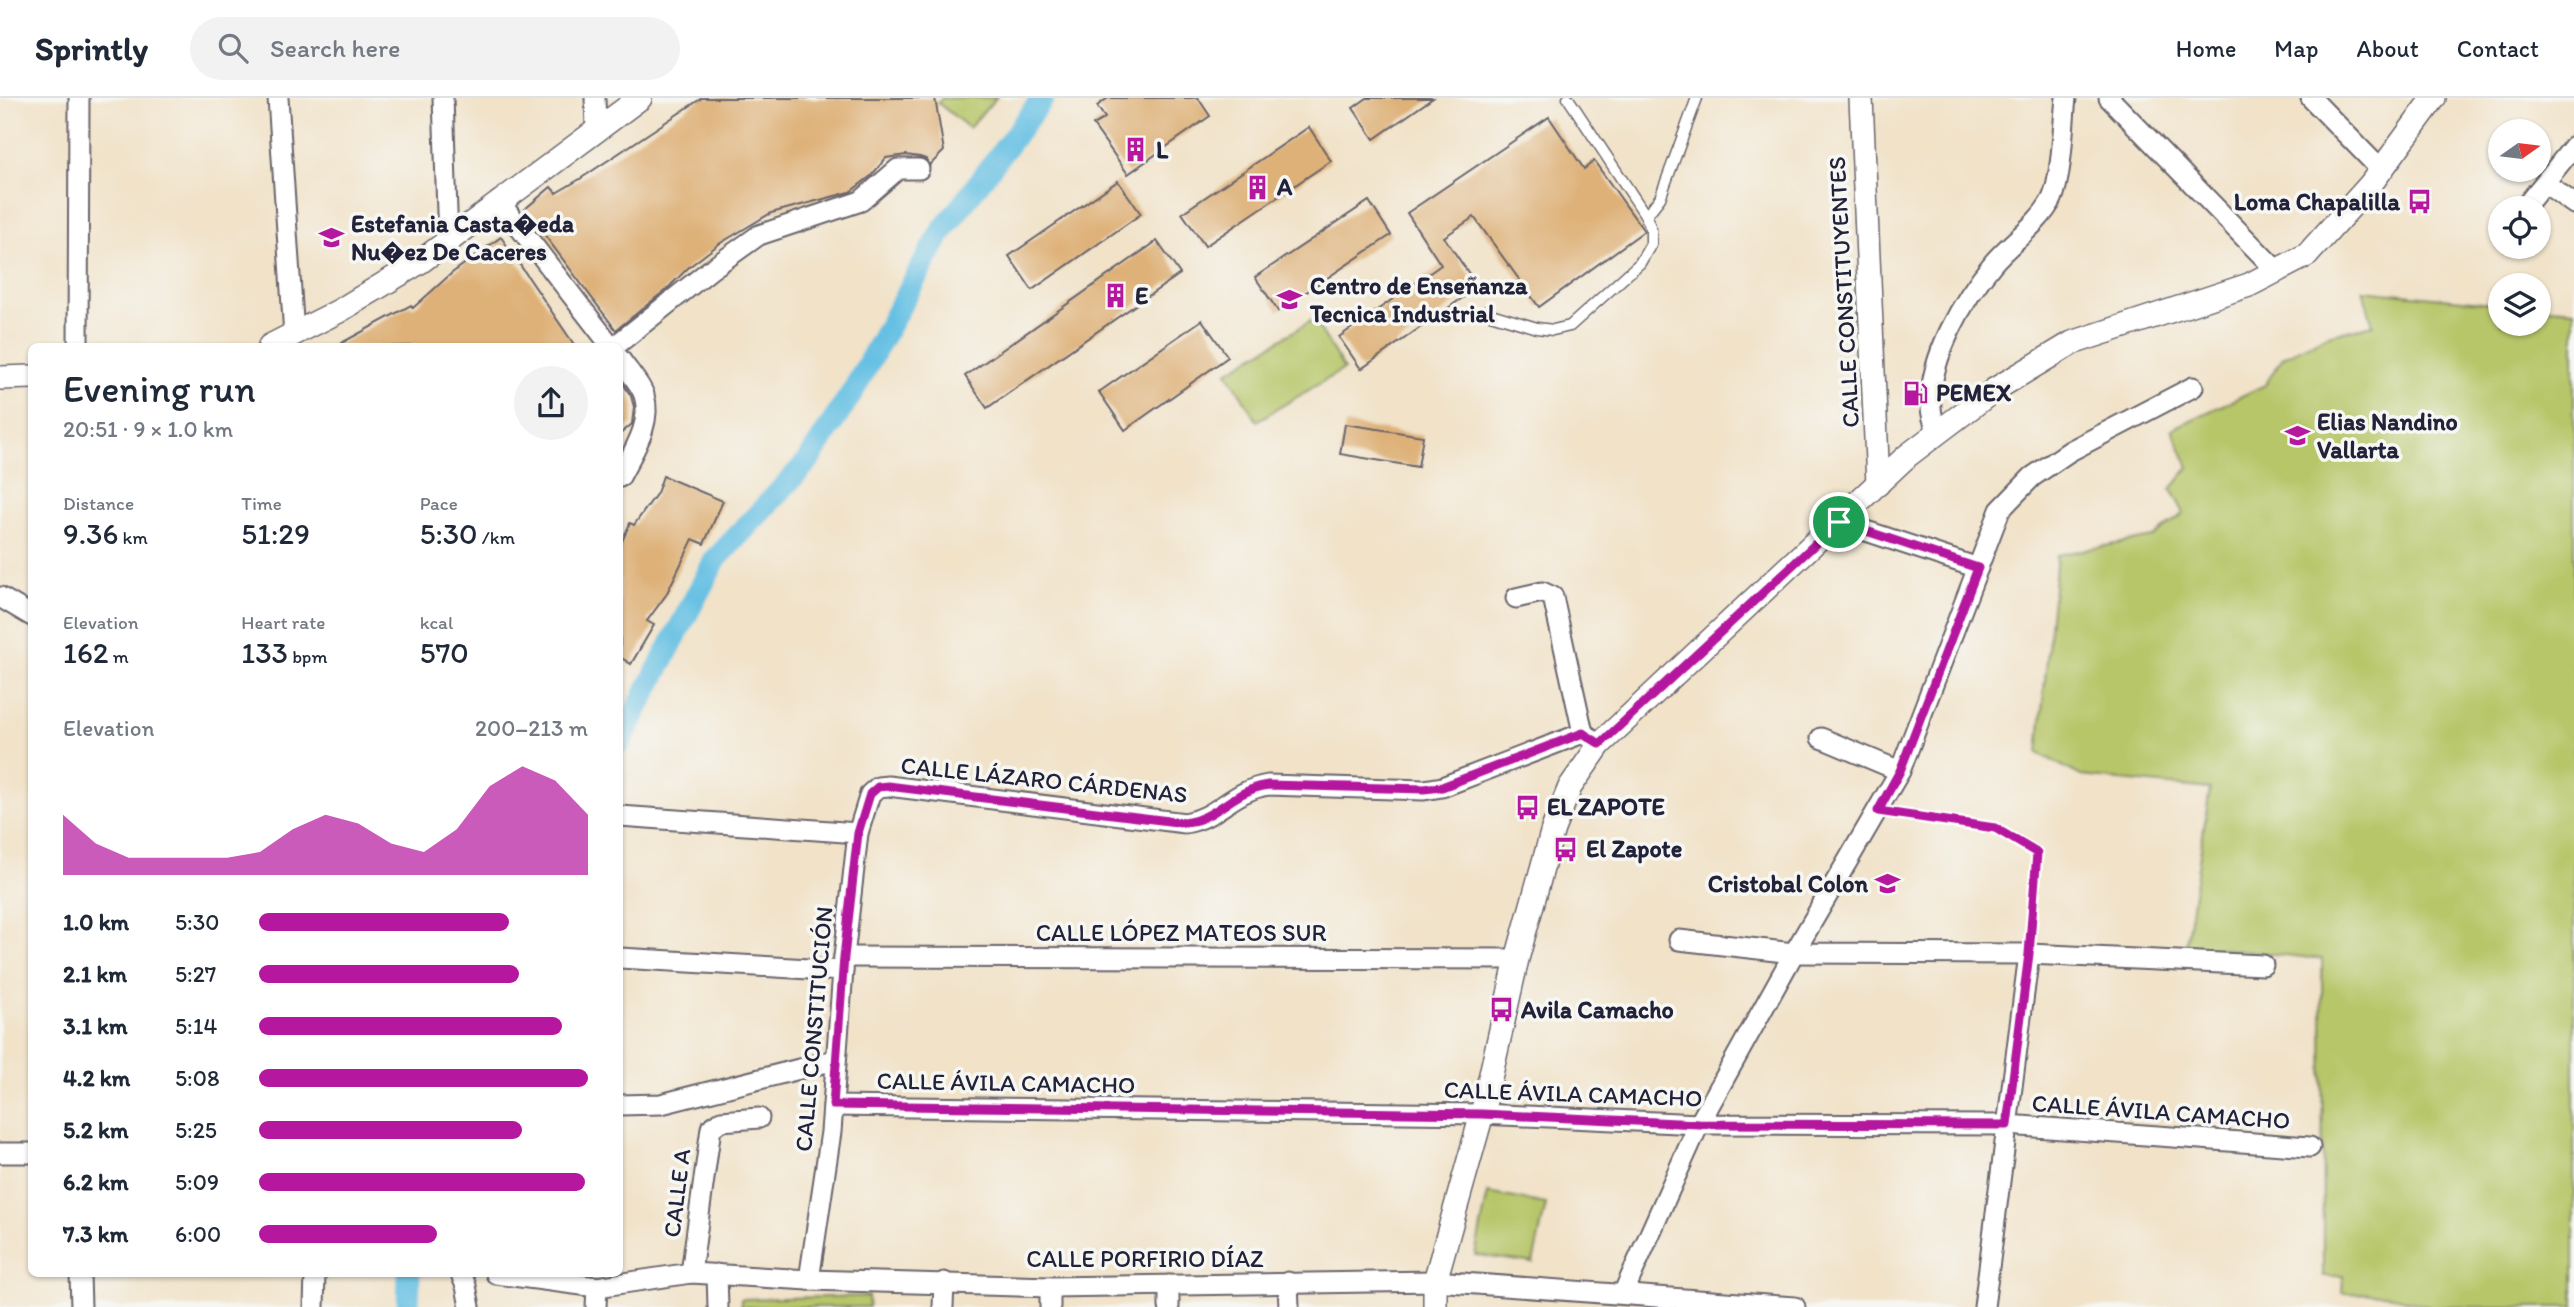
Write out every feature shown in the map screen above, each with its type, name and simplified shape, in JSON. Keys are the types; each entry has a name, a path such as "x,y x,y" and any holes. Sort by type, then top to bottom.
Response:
{"street":[{"path":"78,343 79,98"},
{"path":"278,98 294,335"},
{"path":"443,98 448,240"},
{"path":"595,98 596,130"},
{"path":"277,343 339,311 420,262 640,98"},
{"name":"CALLE CONSTITUYENTES","path":"1861,98 1878,484"},
{"path":"1938,433 1931,411 1931,389 1939,357 1962,308 1993,264 2039,217 2052,197 2066,98"},
{"path":"2109,98 2277,271"},
{"path":"2311,98 2381,170"},
{"path":"1434,1307 1435,1281 1482,1114 1517,959 1553,829 1592,738 1839,522 1908,456 1994,390 2072,343 2249,285 2307,255 2370,185 2434,98"},
{"path":"2534,196 2574,146"},
{"path":"617,343 759,235 861,201 898,169 919,169"},
{"path":"2545,183 2574,204"},
{"path":"499,201 611,343"},
{"path":"623,363 644,394 646,411 645,426 623,471"},
{"path":"0,377 28,377"},
{"path":"1623,1294 1699,1124 1900,771 2000,510 2032,477 2070,451 2193,387"},
{"path":"1839,522 1978,568"},
{"path":"1516,598 1542,593 1553,597 1592,738"},
{"path":"0,597 28,614"},
{"name":"CALLE LÁZARO CÁRDENAS","path":"878,787 888,786 1185,823 1209,816 1240,793 1268,785 1424,789 1442,787 1592,738"},
{"path":"1821,738 1900,771"},
{"name":"CALLE CONSTITUCIÓN","path":"808,1280 833,1105 843,964 858,833 870,794 878,787"},
{"path":"623,816 858,833"},
{"path":"1679,940 1794,953 2029,954 2263,965"},
{"path":"1984,1307 2029,954"},
{"name":"CALLE LÓPEZ MATEOS SUR","path":"623,958 843,964 1517,959"},
{"path":"623,1105 661,1104 835,1060"},
{"name":"CALLE ÁVILA CAMACHO","path":"833,1105 1482,1114 1699,1124 2007,1125 2310,1147"},
{"name":"CALLE A","path":"691,1273 711,1128 721,1121 759,1118"},
{"path":"0,1153 28,1153"},
{"name":"CALLE PORFIRIO DÍAZ","path":"551,1277 569,1278 597,1287 691,1273 808,1280 1050,1287 1435,1281 1599,1299 1623,1294 1795,1307"},
{"path":"717,1274 718,1307"},
{"path":"80,1277 81,1307"},
{"path":"314,1307 315,1277"},
{"path":"462,1277 470,1304"},
{"path":"943,1307 944,1282"},
{"path":"1288,1283 1289,1307"},
{"path":"1169,1286 1170,1307"},
{"path":"596,1307 597,1287"},
{"path":"1050,1287 1050,1307"}],"lane":[{"path":"1484,312 1537,328 1553,330 1570,326 1640,263 1651,244 1651,229 1646,216 1568,98"},
{"path":"1646,216 1660,198 1697,98"}],"path":[{"path":"1878,811 1995,828 2037,853 2029,954"}],"green space":[{"path":"942,98 996,98 969,128 938,103"},
{"path":"2363,290 2488,303 2488,336 2551,336 2551,308 2574,310 2574,1307 2429,1307 2385,1294 2342,1293 2343,1276 2323,1276 2322,959 2186,945 2210,789 2081,776 2038,753 2057,555 2153,537 2184,513 2171,489 2189,467 2172,429 2265,385 2283,357 2328,335 2373,325"},
{"path":"1314,319 1344,369 1257,421 1227,372"},
{"path":"1488,1193 1546,1204 1533,1263 1475,1255"},
{"path":"868,1296 869,1307 741,1307 741,1299"}],"building":[{"path":"702,98 935,98 944,151 930,165 926,159 920,157 906,155 886,158 871,176 850,192 771,213 719,244 616,330 525,209 551,187 556,193 580,179"},
{"name":"L","path":"1108,98 1198,98 1210,116 1128,174 1093,125 1105,118 1097,106"},
{"path":"1367,98 1433,98 1374,139 1353,108"},
{"path":"1549,117 1584,169 1594,161 1644,231 1539,307 1474,217 1444,237 1478,287 1361,369 1339,337 1441,265 1407,213"},
{"name":"A","path":"1309,127 1331,161 1205,246 1182,213"},
{"path":"1118,181 1141,214 1032,290 1009,256"},
{"path":"1369,201 1391,235 1278,311 1255,277"},
{"path":"501,237 573,343 341,343 411,305 413,308 452,273"},
{"path":"1157,241 1180,274 987,408 965,376"},
{"path":"1202,320 1228,357 1125,430 1099,392"},
{"path":"623,384 634,407 632,424 623,432"},
{"path":"1345,424 1423,436 1418,467 1340,454"},
{"path":"663,476 723,501 704,544 693,539 666,595 647,621 654,625 631,664 623,659 623,539 630,523 634,525 657,493"}],"waterway":[{"path":"623,736 715,560 808,461 853,391 940,234 1043,98"},
{"path":"408,1307 409,1277"}],"place":[{"name":"L","path":"1136,150"},
{"name":"A","path":"1257,187"},
{"name":"Loma Chapalilla","path":"2420,202"},
{"name":"Estefania Casta�eda Nu�ez De Caceres","path":"331,238"},
{"name":"E","path":"1115,296"},
{"name":"Centro de Enseñanza Tecnica Industrial","path":"1290,300"},
{"name":"PEMEX","path":"1916,393"},
{"name":"Elias Nandino Vallarta","path":"2297,436"},
{"name":"EL ZAPOTE","path":"1527,807"},
{"name":"El Zapote","path":"1566,849"},
{"name":"Cristobal Colon","path":"1888,884"},
{"name":"Avila Camacho","path":"1501,1010"}],"route":[{"path":"1839,522 1978,568 1900,771 1878,811 1995,828 2037,853 2029,954 2007,1125 1699,1124 1482,1114 833,1105 844,957 858,833 870,794 878,787 888,786 1185,823 1209,816 1240,793 1268,785 1424,789 1442,787 1583,733 1600,744 1839,522"}]}
